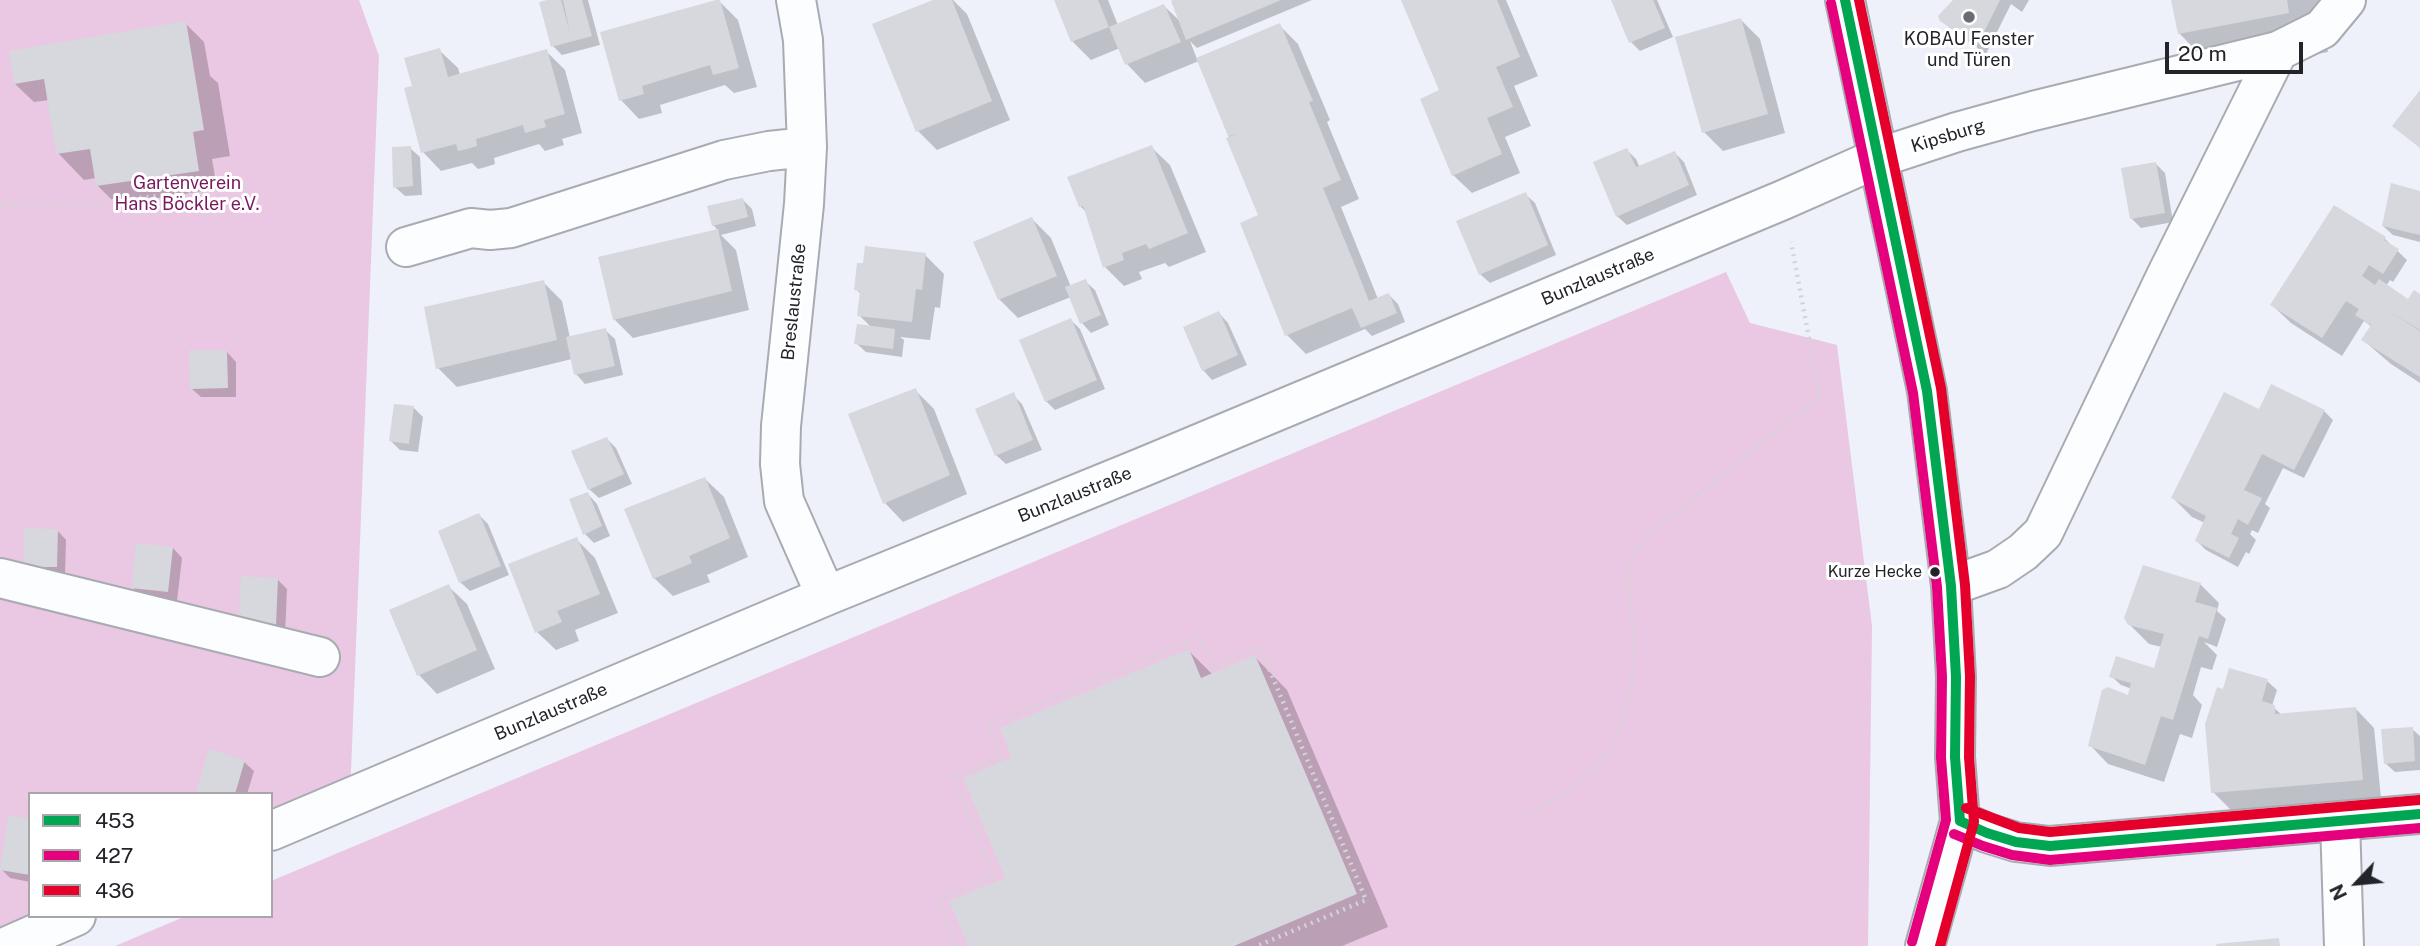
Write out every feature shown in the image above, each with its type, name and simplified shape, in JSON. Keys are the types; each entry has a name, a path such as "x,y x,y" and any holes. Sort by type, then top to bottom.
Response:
{"street":[{"path":"1845,0 1927,391 1951,586 1956,677 1955,758 1960,821 1925,946"},
{"name":"Kipsburg","path":"1878,158 2020,115 2278,51 2322,29 2346,0"},
{"name":"Breslaustraße","path":"805,3 803,40 807,147 804,204 781,426 780,464 784,501 825,596"},
{"path":"1951,586 1998,569 2023,552 2043,533 2278,51"},
{"path":"405,247 471,228 511,228 724,160 807,147"},
{"name":"Bunzlaustraße","path":"273,830 825,596 1143,467 1878,158"},
{"path":"0,578 320,657"},
{"path":"1960,821 2016,842 2050,846 2420,814"},
{"path":"2340,821 2344,946"},
{"path":"8,946 71,918"}],"path":[{"path":"0,205 96,203 247,186"},
{"path":"1530,813 1591,772 1616,741 1633,678 1634,638 1627,572 1632,554 1649,533 1820,397 1783,200"},
{"path":"958,946 938,899 994,876 953,777 1001,757 988,725 1200,636 1213,667 1260,647 1366,900 1258,946"}],"green space":[{"name":"Gartenverein Hans Böckler e.V.","path":"0,0 359,0 379,56 350,797 273,830 273,792 28,792 28,918 0,946"},
{"path":"1726,272 1750,323 1837,345 1872,626 1868,946 115,946 181,918 273,918 273,880"}],"building":[{"path":"561,0 570,33 563,0 582,0 592,36 551,47 539,2"},
{"path":"720,0 739,68 713,75 710,65 642,86 644,94 619,101 600,32"},
{"path":"933,0 952,0 992,101 916,132 872,24"},
{"path":"1054,0 1098,0 1109,27 1071,42"},
{"path":"1281,0 1186,40 1171,1"},
{"path":"1401,0 1497,0 1520,57 1496,67 1513,107 1487,118 1502,154 1452,176 1420,99 1439,90"},
{"path":"1611,0 1653,0 1665,28 1629,43"},
{"path":"1953,0 2000,0 1978,44 1975,45 1940,21 1938,16"},
{"path":"2171,0 2287,0 2289,13 2178,34"},
{"path":"1164,4 1181,42 1125,65 1109,27"},
{"path":"1741,18 1768,114 1702,133 1675,37"},
{"path":"186,21 204,130 193,132 199,171 96,186 90,149 56,154 44,79 14,84 9,51"},
{"path":"1280,23 1313,101 1309,102 1341,180 1323,188 1369,301 1389,293 1397,313 1361,328 1352,308 1285,336 1240,223 1258,215 1226,138 1237,134 1228,136 1196,58"},
{"path":"440,48 448,77 547,49 565,114 544,120 546,127 525,133 523,125 476,139 477,146 467,149 458,151 456,144 421,153 404,88 412,86 404,58"},
{"path":"2420,90 2420,148 2392,126"},
{"path":"1152,145 1188,233 1149,249 1146,244 1122,253 1124,260 1103,268 1083,206 1079,207 1067,177"},
{"path":"411,146 413,186 393,188 392,147"},
{"path":"1627,148 1636,167 1675,151 1689,185 1616,217 1593,162"},
{"path":"2156,162 2165,213 2130,219 2121,168"},
{"path":"2391,183 2420,191 2420,235 2382,226"},
{"path":"1526,192 1548,245 1479,275 1456,221"},
{"path":"743,198 748,217 712,226 707,206"},
{"path":"2334,205 2386,237 2384,240 2399,249 2383,274 2369,265 2362,276 2375,285 2379,279 2408,299 2414,290 2420,294 2420,330 2389,311 2420,331 2420,377 2361,340 2371,325 2355,315 2359,309 2346,301 2322,338 2270,305"},
{"path":"1032,217 1057,276 998,300 973,242"},
{"path":"718,229 732,291 613,320 598,257"},
{"path":"865,246 926,253 922,290 916,289 912,322 857,316 860,291 854,290 857,263 863,263"},
{"path":"1086,279 1101,315 1080,324 1065,287"},
{"path":"544,280 557,340 436,369 424,307"},
{"path":"1219,311 1238,355 1202,371 1183,327"},
{"path":"1071,318 1097,380 1045,402 1019,340"},
{"path":"857,324 895,329 893,349 854,344"},
{"path":"606,328 615,366 574,375 566,337"},
{"path":"189,350 227,350 228,388 190,389"},
{"path":"2271,384 2325,410 2294,470 2262,454 2244,490 2262,498 2248,525 2238,519 2231,534 2239,538 2229,558 2195,541 2206,516 2171,498 2224,392 2259,409"},
{"path":"916,388 950,475 883,504 848,414"},
{"path":"1014,392 1033,440 995,456 975,409"},
{"path":"394,404 414,406 409,444 389,441"},
{"path":"607,437 624,474 588,490 571,451"},
{"path":"705,477 730,538 689,556 692,563 653,579 624,509"},
{"path":"588,492 602,526 583,535 569,499"},
{"path":"479,513 501,566 459,583 438,531"},
{"path":"24,528 58,529 57,567 24,567"},
{"path":"577,537 600,594 557,611 562,622 535,633 508,564"},
{"path":"136,543 173,547 168,592 131,588"},
{"path":"2143,565 2201,583 2195,602 2217,608 2208,639 2199,636 2173,720 2161,716 2145,765 2088,746 2102,690 2108,687 2128,695 2131,683 2109,677 2116,656 2154,668 2164,634 2128,625 2124,618"},
{"path":"241,576 278,578 276,626 238,624"},
{"path":"449,584 477,650 417,676 389,610"},
{"path":"1189,649 1201,678 1255,655 1357,894 1234,946 968,946 949,901 1005,878 963,778 1012,757 999,728"},
{"path":"2229,668 2268,679 2262,701 2275,705 2275,714 2356,707 2363,780 2211,793 2205,724 2217,687 2223,689"},
{"path":"2413,727 2415,761 2384,764 2381,729"},
{"path":"209,749 245,760 236,792 196,792"},
{"path":"8,815 28,819 28,875 0,870"},
{"path":"2279,938 2280,946 2216,944"}],"transit line":[{"name":"453","path":"1845,0 1927,391 1951,586 1956,677 1955,757 1960,821"},
{"name":"436","path":"1859,0 1941,388 1965,585 1970,676 1969,757 1974,822 1940,946"},
{"name":"427","path":"1831,3 1913,393 1937,587 1942,677 1941,758 1946,820 1912,942"},
{"name":"436","path":"1966,808 2019,828 2050,832 2419,800"},
{"name":"453","path":"1960,821 2016,842 2050,846 2420,814"},
{"name":"427","path":"1954,834 2012,855 2050,860 2420,828"}],"place":[{"name":"KOBAU Fenster und Türen","path":"1969,17"},
{"name":"Kurze Hecke","path":"1935,572"}]}
